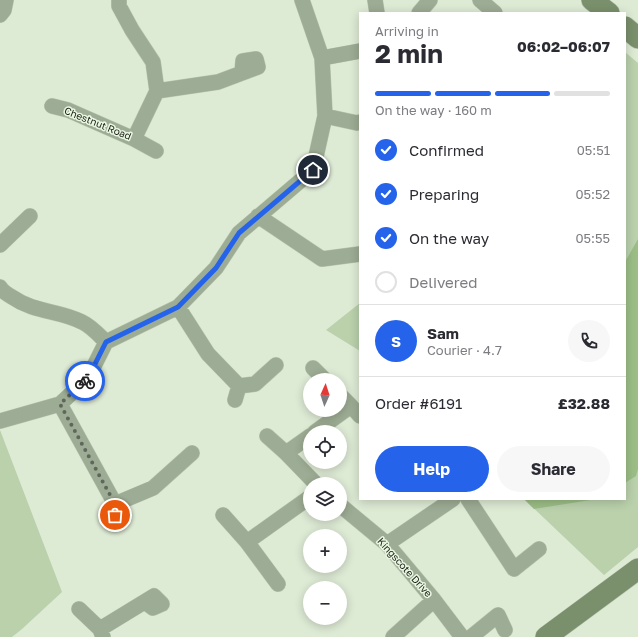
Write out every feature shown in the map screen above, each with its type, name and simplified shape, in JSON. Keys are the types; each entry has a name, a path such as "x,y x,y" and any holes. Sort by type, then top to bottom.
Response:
{"street":[{"path":"0,15 4,10 6,0"},
{"path":"119,0 119,6 132,30 153,62 157,91 218,82 258,67"},
{"path":"0,421 60,404 88,378 106,342 178,307 216,268 239,233 313,170 325,116 322,58 302,0"},
{"path":"374,0 377,12"},
{"path":"420,12 430,0"},
{"path":"480,0 494,12"},
{"path":"592,0 608,12"},
{"path":"626,28 638,38"},
{"path":"322,58 359,51"},
{"name":"Chestnut Road","path":"52,106 68,110 134,139 157,91"},
{"path":"325,116 359,122"},
{"path":"134,139 156,151"},
{"path":"0,245 30,216"},
{"path":"258,216 323,261 359,254"},
{"path":"0,287 2,291 20,303 44,311 65,314 84,322 106,342"},
{"path":"178,307 208,354 237,393 255,384 276,365"},
{"path":"313,368 318,373"},
{"path":"60,404 115,510 153,488 192,453"},
{"path":"324,425 350,406"},
{"path":"267,436 309,477"},
{"path":"286,453 303,441"},
{"path":"387,544 452,500"},
{"path":"469,500 514,569 539,549"},
{"path":"247,542 303,502"},
{"name":"Kingscote Drive","path":"347,511 387,544 434,600 462,637"},
{"path":"223,515 247,542 278,584"},
{"path":"546,637 638,569"},
{"path":"80,608 101,633 154,596 162,604"},
{"path":"393,637 434,600"},
{"path":"472,637 498,615 506,630"}],"green space":[{"path":"626,53 638,63 638,547 604,575 525,500 626,500"},
{"path":"638,239 638,469 636,476 626,482 626,260"},
{"path":"359,304 359,350 326,330"},
{"path":"0,430 62,592 12,637 0,637"},
{"path":"525,500 591,500 534,509"}],"way so far":[{"path":"85,381 60,404 115,504 115,515"}],"route":[{"path":"85,381 88,378 106,342 178,307 216,268 239,233 313,170"}]}
